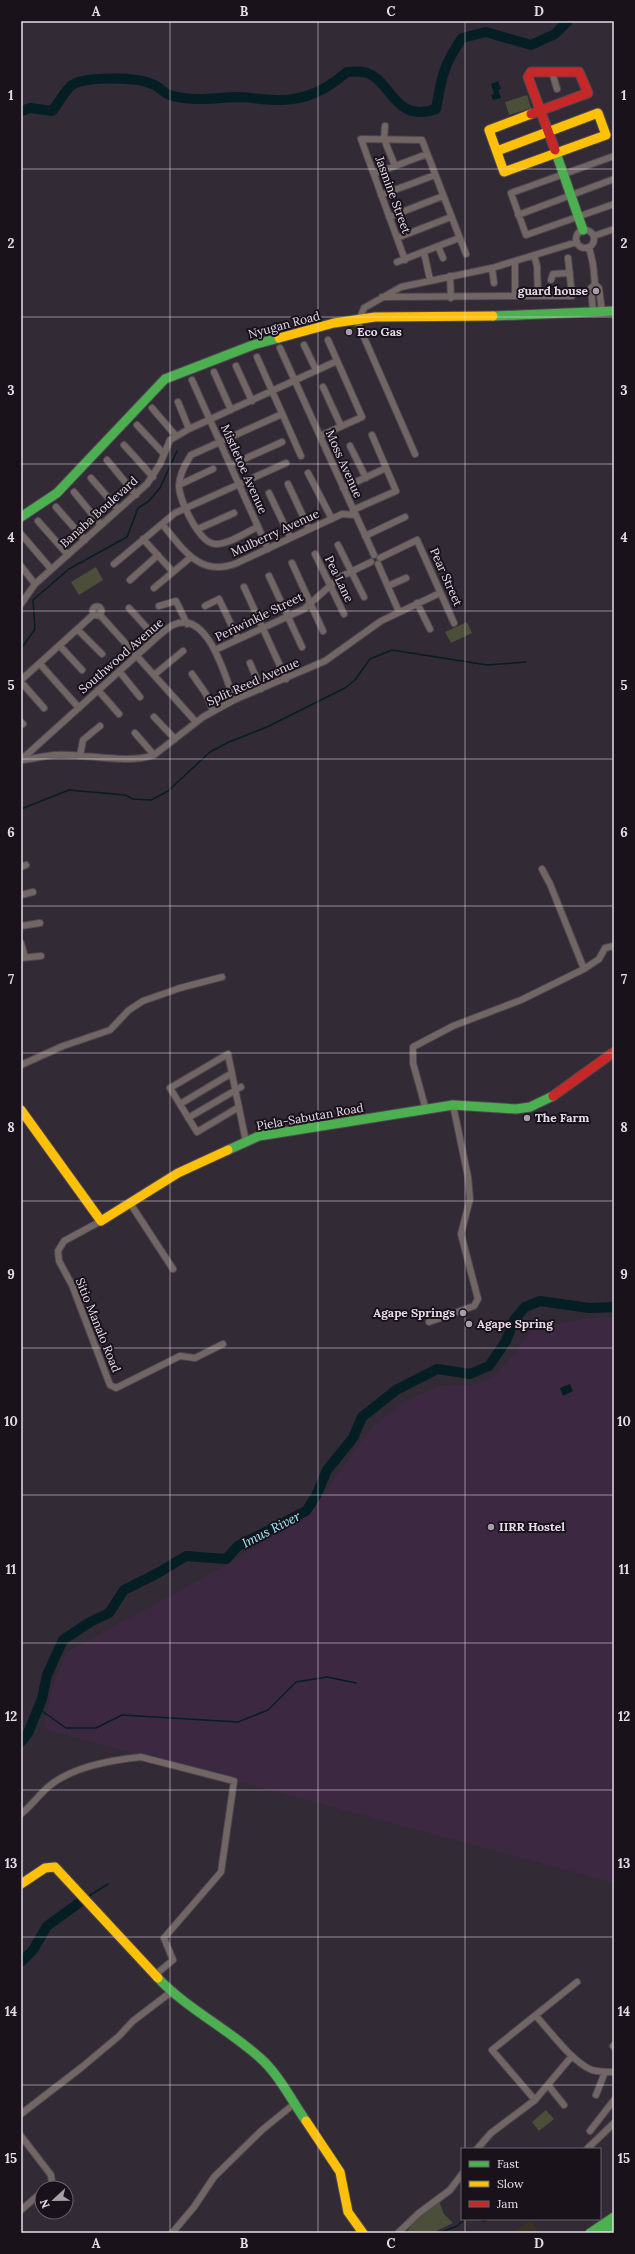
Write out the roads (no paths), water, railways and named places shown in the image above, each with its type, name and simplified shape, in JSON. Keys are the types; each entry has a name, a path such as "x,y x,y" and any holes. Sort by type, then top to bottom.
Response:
{"street":[{"path":"496,150 548,132 598,113 606,135 556,153 504,172 496,150 489,130 541,111 588,93 577,72 531,72 528,77 541,111 548,132 556,153 563,175 583,230"},
{"path":"552,72 557,89"},
{"path":"385,126 384,139 395,166"},
{"name":"Jasmine Street","path":"384,139 361,139 405,260"},
{"path":"384,139 422,140 466,254"},
{"path":"374,174 427,154"},
{"path":"614,156 511,193 526,235 614,204"},
{"path":"381,195 435,175"},
{"path":"518,215 614,180"},
{"path":"389,217 444,196"},
{"path":"397,238 452,217"},
{"path":"594,236 614,229"},
{"path":"583,230 589,231 594,236"},
{"path":"583,230 578,235 578,242 582,247 589,247"},
{"path":"589,247 593,242 594,236"},
{"path":"397,262 460,238"},
{"path":"415,454 358,319 367,306 396,289 430,280 492,268 578,242"},
{"path":"438,246 443,258"},
{"path":"589,247 593,264 595,284 599,288 597,311"},
{"path":"424,252 430,280"},
{"path":"534,256 537,266 538,296"},
{"path":"382,298 572,296 568,258"},
{"path":"515,261 515,296"},
{"path":"492,268 494,283"},
{"path":"551,280 553,274 570,273"},
{"path":"450,276 451,298"},
{"path":"396,289 397,298"},
{"name":"Nyugan Road","path":"21,517 57,493 166,379 253,345 358,319 430,316 501,316 614,311"},
{"path":"320,436 362,417 328,340"},
{"path":"304,344 316,370"},
{"name":"Moss Avenue","path":"280,348 353,510 377,559 399,612"},
{"path":"257,357 301,456"},
{"name":"Banaba Boulevard","path":"21,602 35,584 118,509 136,495 153,477 170,440 189,429 337,361"},
{"path":"236,366 252,401"},
{"path":"214,372 231,410"},
{"name":"Mistletoe Avenue","path":"192,380 268,549"},
{"path":"323,387 341,426"},
{"path":"178,402 189,429"},
{"path":"152,408 176,436"},
{"path":"258,527 217,544 209,543 198,529 186,508 179,485 184,465 191,455 282,414"},
{"path":"137,425 163,453"},
{"path":"343,488 386,468 372,435"},
{"path":"231,466 282,442"},
{"path":"124,444 153,477"},
{"path":"350,446 366,478"},
{"path":"107,460 136,495"},
{"path":"114,564 175,513 286,463"},
{"name":"Mulberry Avenue","path":"162,524 190,557 205,566 226,567 268,549 290,537 396,491 386,468"},
{"path":"179,485 213,469"},
{"path":"308,473 332,519"},
{"path":"90,478 118,509"},
{"path":"288,484 309,529"},
{"path":"74,492 101,525"},
{"path":"269,493 290,537"},
{"path":"56,507 85,540"},
{"name":"Mulberry Avenue","path":"342,514 353,510"},
{"path":"198,529 234,513"},
{"path":"365,536 405,517"},
{"path":"38,521 68,554"},
{"path":"21,534 51,569"},
{"path":"143,540 173,572"},
{"name":"Pear Street","path":"377,559 417,540 454,623"},
{"path":"338,545 364,597"},
{"name":"Pea Lane","path":"315,554 344,614"},
{"path":"130,580 158,555"},
{"path":"154,588 190,557"},
{"name":"Periwinkle Street","path":"215,650 311,605 330,585 351,571 377,559"},
{"path":"292,563 323,631"},
{"path":"21,566 35,584"},
{"path":"269,576 302,647"},
{"path":"388,586 406,578"},
{"path":"244,587 286,679"},
{"name":"Split Reed Avenue","path":"21,760 56,755 146,758 154,755 196,722 213,711 234,700 262,690 325,661 381,622 440,593"},
{"path":"205,606 219,599 238,640"},
{"path":"159,606 176,601 186,624 195,626 205,633 215,650 234,700"},
{"path":"417,603 430,629"},
{"path":"129,608 156,638"},
{"path":"44,708 21,681 97,614 196,722"},
{"name":"Southwood Avenue","path":"21,760 156,638 174,624 186,624"},
{"path":"78,630 102,654"},
{"path":"60,646 82,670"},
{"path":"154,675 183,651"},
{"path":"250,663 262,690"},
{"path":"40,664 80,708"},
{"path":"119,671 140,697"},
{"path":"192,674 206,694 213,711"},
{"path":"98,690 119,714"},
{"path":"154,717 175,739"},
{"path":"80,756 83,740 100,726"},
{"path":"135,733 154,755"},
{"path":"542,869 550,884 584,969"},
{"path":"21,895 33,892"},
{"path":"21,926 40,923"},
{"path":"21,943 23,958 41,956"},
{"path":"426,1110 413,1063 413,1046 453,1026 521,1000 584,969 599,959 605,948 614,946"},
{"path":"21,1066 63,1046 110,1030 129,1010 143,1001 180,988 222,977"},
{"name":"Piela-Sabutan Road","path":"101,1221 178,1173 259,1136 453,1105 516,1109 530,1107 551,1097 594,1068 614,1052"},
{"path":"239,1106 197,1132 170,1088 228,1054 232,1074 238,1088 239,1106 246,1142"},
{"path":"180,1104 232,1074"},
{"path":"188,1118 238,1088"},
{"path":"429,1322 474,1306 478,1299 461,1234 470,1199 468,1177 453,1105"},
{"path":"21,1110 101,1221"},
{"path":"130,1203 173,1269"},
{"name":"Sitio Manalo Road","path":"101,1221 64,1241 58,1251 59,1261 72,1285 110,1385 116,1388 180,1356 195,1358 223,1344"},
{"path":"21,1814 48,1788 62,1777 79,1769 129,1758 141,1757 234,1782 221,1872 164,1938 173,1960 155,1975"},
{"path":"21,1884 45,1868 55,1867 171,1992 200,2011 260,2057 275,2074 294,2104 334,2160 340,2172 348,2212 363,2233"},
{"path":"535,2100 492,2050 577,1982"},
{"path":"21,2114 82,2067 119,2036 133,2021 171,1992"},
{"path":"536,2016 572,2056 592,2070 614,2072"},
{"path":"478,2148 491,2133 535,2100 572,2056"},
{"path":"596,2095 605,2072"},
{"path":"548,2085 564,2106"},
{"path":"590,2131 614,2100"},
{"path":"172,2233 194,2207 214,2177 262,2130 294,2104"},
{"path":"588,2148 614,2123"},
{"path":"21,2136 51,2175 52,2180"},
{"path":"398,2233 419,2213 450,2190 461,2175"},
{"path":"21,2210 34,2199"},
{"path":"590,2233 614,2216"},
{"path":"604,2233 614,2226"}],"water":[{"path":"498,81 501,89 498,90 501,98 493,100 491,95 494,94 491,84"},
{"path":"570,1384 573,1391 563,1396 560,1388"}],"waterway":[{"path":"21,111 30,108 52,111 72,85 89,80 112,78 135,80 154,85 168,94 186,98 203,99 246,97 287,100 306,96 323,89 347,72 363,72 373,76 380,82 401,105 410,110 421,112 436,109 444,72 451,56 462,38 486,32 531,45 555,34 568,21"},
{"path":"21,649 35,629 33,600 69,569 127,537 138,508 149,501 160,488 177,451"},
{"path":"21,809 69,790 125,795 133,799 151,800 168,791 210,752 229,742 267,727 345,688 355,680 370,659 392,650 487,665 526,662"},
{"name":"Imus River","path":"21,1742 28,1733 42,1699 47,1675 63,1640 90,1622 109,1613 124,1590 158,1573 186,1556 226,1559 238,1546 306,1511 316,1496 327,1470 353,1438 362,1417 396,1390 437,1369 470,1374 489,1366 506,1341 514,1320 525,1307 540,1301 589,1308 614,1307"},
{"path":"38,1708 66,1728 96,1728 122,1715 238,1722 268,1710 296,1682 327,1677 356,1683"},
{"path":"87,1897 108,1884"},
{"path":"21,1962 33,1950 47,1926 83,1900"},
{"path":"439,2233 457,2226 464,2220"},
{"path":"480,2220 487,2220"}],"place":[{"name":"guard house","path":"596,291"},
{"name":"Eco Gas","path":"349,332"},
{"name":"The Farm","path":"527,1118"},
{"name":"Agape Springs","path":"463,1313"},
{"name":"Agape Spring","path":"469,1324"},
{"name":"IIRR Hostel","path":"491,1527"}]}
